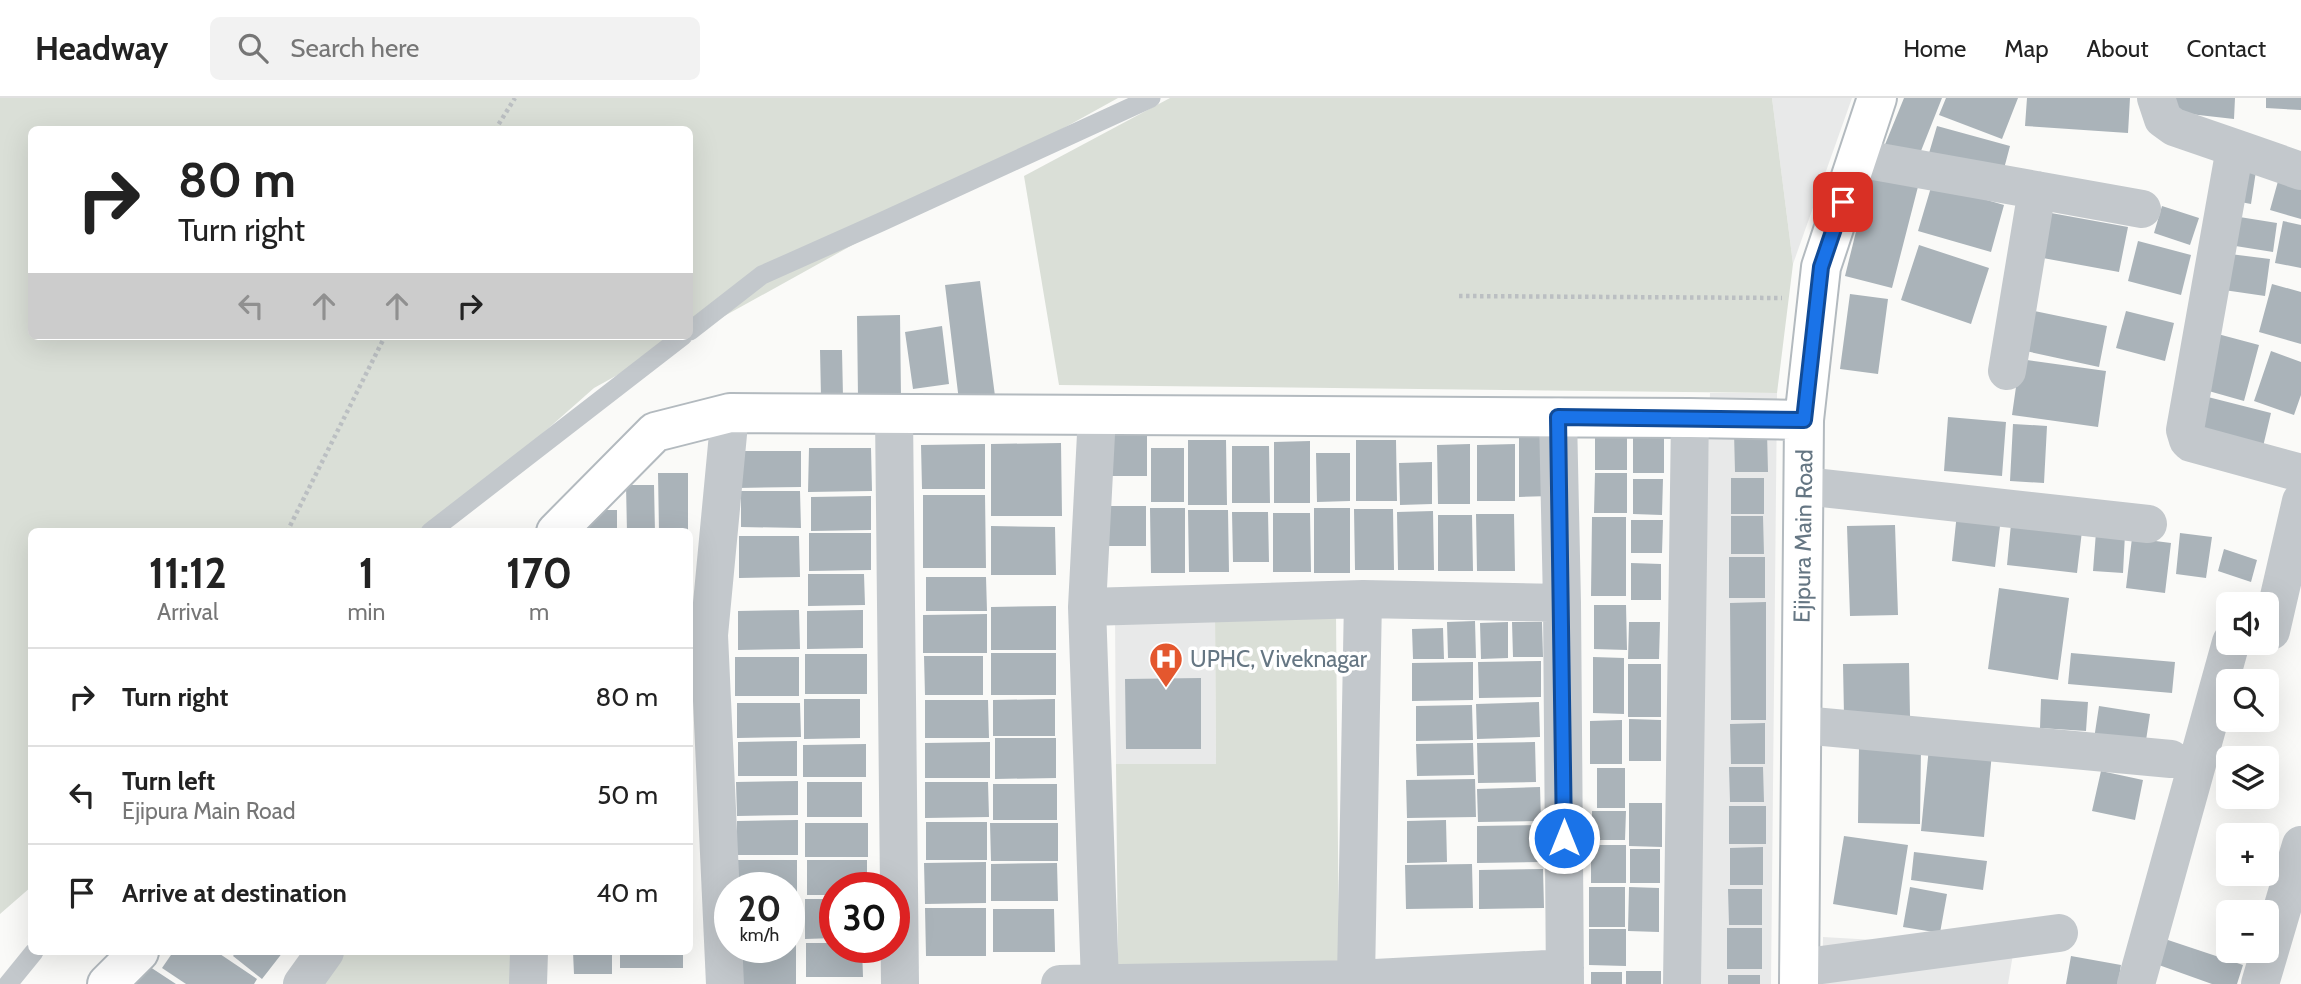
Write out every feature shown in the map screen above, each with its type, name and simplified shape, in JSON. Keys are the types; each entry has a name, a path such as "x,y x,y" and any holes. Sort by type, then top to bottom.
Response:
{"street":[{"name":"Ejipura Main Road","path":"1799,976 1804,420 1821,267 1877,98"},
{"path":"2156,98 2166,123 2301,172"},
{"path":"2235,148 2185,430 2191,443 2301,473"},
{"path":"1857,159 2142,209"},
{"path":"2007,371 2037,190"},
{"path":"560,528 655,432 730,414 1804,420"},
{"path":"725,984 699,636 730,414"},
{"path":"894,414 900,984"},
{"path":"1097,415 1087,607 1100,983"},
{"path":"1060,984 1565,976 1558,417"},
{"path":"1682,984 1690,418"},
{"path":"1804,486 2148,524"},
{"path":"2279,631 2301,501"},
{"path":"1087,607 1363,600 1562,603"},
{"path":"1356,979 1363,600"},
{"path":"2136,984 2227,655"},
{"path":"1802,725 2171,759"},
{"path":"2260,984 2301,845"},
{"path":"1799,976 2059,933"},
{"path":"107,984 136,955"},
{"path":"302,984 323,955"},
{"path":"528,984 529,955"}],"lane":[{"path":"693,329 761,275 1151,98"},
{"path":"434,528 678,340"},
{"path":"8,984 32,955"}],"path":[{"path":"498,126 515,98"},
{"path":"1459,296 1818,298"},
{"path":"288,528 383,340"}],"shaded area":[{"path":"0,98 1118,98 693,333 693,126 28,126 28,340 681,340 594,388 436,528 28,528 28,890 0,914"},
{"path":"1170,98 1772,98 1793,264 1777,393 1059,385 1024,176"},
{"path":"1772,98 1852,98 1793,264"},
{"path":"1710,393 1777,393 1771,984 1693,984"},
{"path":"1336,613 1339,966 1118,967 1116,764 1216,764 1215,614"},
{"name":"UPHC, Viveknagar","path":"1115,614 1215,614 1216,764 1116,764"},
{"path":"1823,937 2014,948 2008,984 1822,984"},
{"path":"340,955 514,955 512,984 318,984"}],"building":[{"path":"1904,98 1942,98 1917,161 1884,147"},
{"path":"1946,98 2018,98 2002,139 1939,115"},
{"path":"2027,98 2130,98 2128,133 2025,126"},
{"path":"2173,98 2235,98 2234,119 2172,112"},
{"path":"2266,98 2301,98 2301,110 2266,108"},
{"path":"1937,126 2010,146 2001,180 1927,160"},
{"path":"2258,158 2251,204 2230,200"},
{"path":"1873,163 1921,175 1892,288 1845,276"},
{"path":"2280,174 2301,180 2301,219 2270,210"},
{"path":"1932,184 2004,205 1991,252 1918,231"},
{"path":"2162,206 2199,218 2190,245 2154,233"},
{"path":"2040,211 2128,227 2119,272 2032,256"},
{"path":"2227,215 2277,223 2273,252 2223,244"},
{"path":"2283,221 2301,225 2301,268 2275,263"},
{"path":"2138,241 2191,255 2181,295 2128,281"},
{"path":"1919,245 1989,268 1971,324 1901,300"},
{"path":"2222,253 2270,259 2265,296 2217,289"},
{"path":"980,281 995,396 959,401 945,285"},
{"path":"2272,284 2301,292 2301,344 2259,332"},
{"path":"1850,294 1888,299 1878,374 1840,369"},
{"path":"2030,310 2107,326 2099,367 2021,350"},
{"path":"2126,311 2174,323 2165,361 2116,348"},
{"path":"900,315 901,397 858,398 857,316"},
{"path":"942,326 949,384 913,389 905,332"},
{"path":"2214,333 2259,345 2244,401 2198,388"},
{"path":"820,350 842,350 843,397 821,397"},
{"path":"2271,351 2301,362 2301,395 2294,415 2254,401"},
{"path":"2020,359 2106,371 2098,427 2012,415"},
{"path":"2204,396 2271,413 2261,455 2193,437"},
{"path":"1948,417 2006,422 2002,476 1944,471"},
{"path":"2013,424 2047,426 2044,483 2010,481"},
{"path":"1595,429 1627,429 1627,470 1595,470"},
{"path":"1633,431 1664,431 1664,473 1633,473"},
{"path":"1734,432 1767,432 1768,472 1735,472"},
{"path":"1106,435 1147,435 1147,476 1107,476"},
{"path":"1550,437 1551,496 1519,497 1519,438"},
{"path":"1188,440 1226,440 1227,505 1188,505"},
{"path":"1356,440 1396,440 1397,501 1356,501"},
{"path":"1310,441 1310,503 1274,503 1274,442"},
{"path":"1061,443 1062,516 991,516 991,444"},
{"path":"985,444 985,489 922,489 921,445"},
{"path":"1470,444 1470,504 1438,504 1437,445"},
{"path":"1515,444 1515,501 1477,501 1477,445"},
{"path":"1232,446 1269,446 1270,503 1232,503"},
{"path":"809,448 871,448 872,491 808,492"},
{"path":"1151,448 1184,448 1184,502 1151,502"},
{"path":"737,451 801,451 801,487 737,488"},
{"path":"1316,453 1350,453 1350,501 1317,502"},
{"path":"1432,462 1432,504 1400,505 1399,463"},
{"path":"658,473 688,473 688,528 659,528"},
{"path":"1595,473 1627,473 1627,513 1594,513"},
{"path":"1731,478 1764,478 1764,514 1731,514"},
{"path":"1633,479 1663,479 1662,515 1633,514"},
{"path":"626,485 654,485 655,528 627,528"},
{"path":"741,491 800,491 801,528 741,527"},
{"path":"923,495 985,495 986,568 923,568"},
{"path":"871,496 871,530 811,531 811,497"},
{"path":"1104,506 1146,506 1146,546 1105,546"},
{"path":"1150,508 1185,508 1185,573 1151,573"},
{"path":"1314,508 1350,508 1350,573 1314,573"},
{"path":"1354,509 1393,509 1394,570 1355,570"},
{"path":"584,510 617,510 617,528 584,528"},
{"path":"1188,510 1228,510 1229,572 1189,572"},
{"path":"1433,511 1434,570 1398,570 1397,512"},
{"path":"1232,512 1268,512 1269,562 1233,562"},
{"path":"1273,513 1310,513 1311,572 1273,572"},
{"path":"1957,513 2001,518 1995,567 1952,561"},
{"path":"1476,514 1514,514 1515,571 1477,571"},
{"path":"1438,515 1472,515 1473,571 1438,571"},
{"path":"1731,516 1763,516 1764,554 1731,554"},
{"path":"1592,517 1626,517 1626,596 1591,596"},
{"path":"1631,520 1663,520 1662,553 1631,553"},
{"path":"2011,524 2082,531 2077,573 2007,565"},
{"path":"1895,525 1898,615 1850,616 1847,526"},
{"path":"991,526 1055,527 1056,575 991,575"},
{"path":"2096,532 2125,534 2123,573 2093,571"},
{"path":"809,533 871,533 871,570 809,571"},
{"path":"2180,533 2212,537 2206,578 2176,574"},
{"path":"739,536 799,536 800,577 739,578"},
{"path":"2132,538 2171,543 2165,593 2126,588"},
{"path":"2224,549 2257,560 2251,582 2218,571"},
{"path":"1729,557 1765,557 1765,598 1729,598"},
{"path":"1631,563 1661,564 1661,600 1631,600"},
{"path":"808,574 864,574 865,605 808,606"},
{"path":"926,577 986,577 987,611 926,611"},
{"path":"1999,588 2069,598 2058,680 1988,669"},
{"path":"1766,602 1766,720 1731,720 1730,603"},
{"path":"1594,605 1626,605 1627,650 1594,649"},
{"path":"1056,606 1056,650 991,650 991,607"},
{"path":"799,610 800,649 738,650 738,611"},
{"path":"863,610 863,648 807,649 807,611"},
{"path":"987,614 987,653 923,653 923,615"},
{"path":"1475,621 1476,658 1448,658 1447,622"},
{"path":"1508,622 1508,658 1481,659 1480,623"},
{"path":"1512,622 1542,622 1543,657 1513,657"},
{"path":"1629,622 1660,622 1659,659 1628,659"},
{"path":"1443,628 1444,659 1413,659 1412,629"},
{"path":"991,653 1056,653 1056,695 991,695"},
{"path":"2071,653 2175,662 2172,693 2068,684"},
{"path":"805,654 867,654 867,694 805,694"},
{"path":"924,656 983,656 983,695 925,695"},
{"path":"735,657 799,657 799,696 735,696"},
{"path":"1593,657 1624,658 1624,714 1593,713"},
{"path":"1541,661 1541,697 1479,698 1478,662"},
{"path":"1473,662 1473,700 1412,701 1412,663"},
{"path":"1909,663 1910,716 1844,716 1843,664"},
{"path":"1628,664 1661,664 1661,717 1628,717"},
{"path":"1201,678 1201,749 1126,749 1125,679"},
{"path":"804,699 860,699 860,738 804,739"},
{"path":"1055,699 1055,736 993,736 993,700"},
{"path":"2041,699 2088,702 2086,731 2040,728"},
{"path":"925,700 988,700 989,738 925,738"},
{"path":"1539,702 1540,737 1477,739 1476,704"},
{"path":"737,703 800,703 801,737 737,738"},
{"path":"1472,705 1473,740 1416,741 1416,706"},
{"path":"2099,706 2150,714 2145,747 2094,739"},
{"path":"1629,719 1661,720 1661,761 1629,761"},
{"path":"1622,720 1622,764 1590,764 1590,721"},
{"path":"1765,723 1765,764 1731,764 1730,724"},
{"path":"995,738 1056,738 1056,778 995,779"},
{"path":"797,741 797,776 738,776 738,742"},
{"path":"990,742 990,778 925,778 925,743"},
{"path":"1535,742 1536,782 1478,783 1477,743"},
{"path":"1473,743 1474,775 1417,776 1416,744"},
{"path":"866,744 866,777 803,777 803,745"},
{"path":"1859,747 1921,748 1920,824 1858,823"},
{"path":"1929,747 1992,753 1984,837 1921,831"},
{"path":"1729,767 1763,767 1764,802 1730,802"},
{"path":"1597,768 1625,768 1625,808 1597,808"},
{"path":"2101,771 2143,780 2135,820 2092,811"},
{"path":"1475,779 1476,817 1407,818 1406,780"},
{"path":"798,781 798,815 737,816 736,782"},
{"path":"807,782 862,782 862,817 807,817"},
{"path":"925,782 988,782 989,817 925,818"},
{"path":"993,784 1057,784 1057,820 993,820"},
{"path":"1540,787 1541,821 1478,822 1477,789"},
{"path":"1629,803 1662,803 1662,847 1629,846"},
{"path":"1729,806 1766,806 1766,844 1729,844"},
{"path":"1592,811 1626,811 1625,840 1592,840"},
{"path":"798,820 798,855 737,855 737,821"},
{"path":"1446,820 1447,862 1407,863 1407,821"},
{"path":"926,822 987,822 987,860 926,860"},
{"path":"805,823 868,823 868,857 805,857"},
{"path":"990,823 1058,823 1058,861 991,861"},
{"path":"1540,825 1541,862 1477,863 1477,826"},
{"path":"1844,836 1908,845 1897,915 1833,904"},
{"path":"1591,845 1626,845 1626,883 1591,883"},
{"path":"1763,847 1763,885 1730,885 1730,848"},
{"path":"1630,849 1660,849 1660,883 1630,883"},
{"path":"1914,852 1987,861 1983,890 1911,880"},
{"path":"737,860 797,860 797,872 737,872"},
{"path":"807,860 867,860 867,872 819,872 819,895 807,895"},
{"path":"986,862 986,903 925,904 924,863"},
{"path":"1057,863 1058,901 991,901 991,864"},
{"path":"1472,864 1473,908 1406,909 1405,865"},
{"path":"1543,869 1544,908 1479,909 1479,870"},
{"path":"1589,887 1625,887 1625,927 1589,927"},
{"path":"1629,887 1659,888 1659,932 1628,931"},
{"path":"1910,887 1947,894 1940,933 1903,927"},
{"path":"1728,889 1762,889 1762,925 1729,925"},
{"path":"805,899 819,899 819,939 805,939"},
{"path":"925,908 986,908 986,956 926,956"},
{"path":"993,909 1054,909 1055,952 993,952"},
{"path":"1727,928 1762,928 1762,969 1727,969"},
{"path":"1589,929 1626,929 1626,966 1589,965"},
{"path":"2165,939 2216,956 2216,963 2243,965 2237,984 2212,984 2156,964"},
{"path":"806,943 819,943 819,963 863,963 863,977 806,977"},
{"path":"171,955 221,955 257,979 254,984 186,984 162,968"},
{"path":"234,955 281,955 262,979"},
{"path":"573,955 612,955 612,974 574,974"},
{"path":"620,955 683,955 683,968 620,968"},
{"path":"2071,956 2121,965 2118,984 2066,984"},
{"path":"734,963 796,963 796,984 734,984"},
{"path":"147,965 176,984 134,984"},
{"path":"1626,971 1661,971 1661,984 1626,984"},
{"path":"1591,972 1622,972 1622,984 1591,984"},
{"path":"1728,975 1760,975 1760,984 1728,984"}],"place":[{"name":"UPHC, Viveknagar","path":"1166,689"}],"route":[{"path":"1564,838 1558,417 1804,420 1821,267 1843,202"}]}
